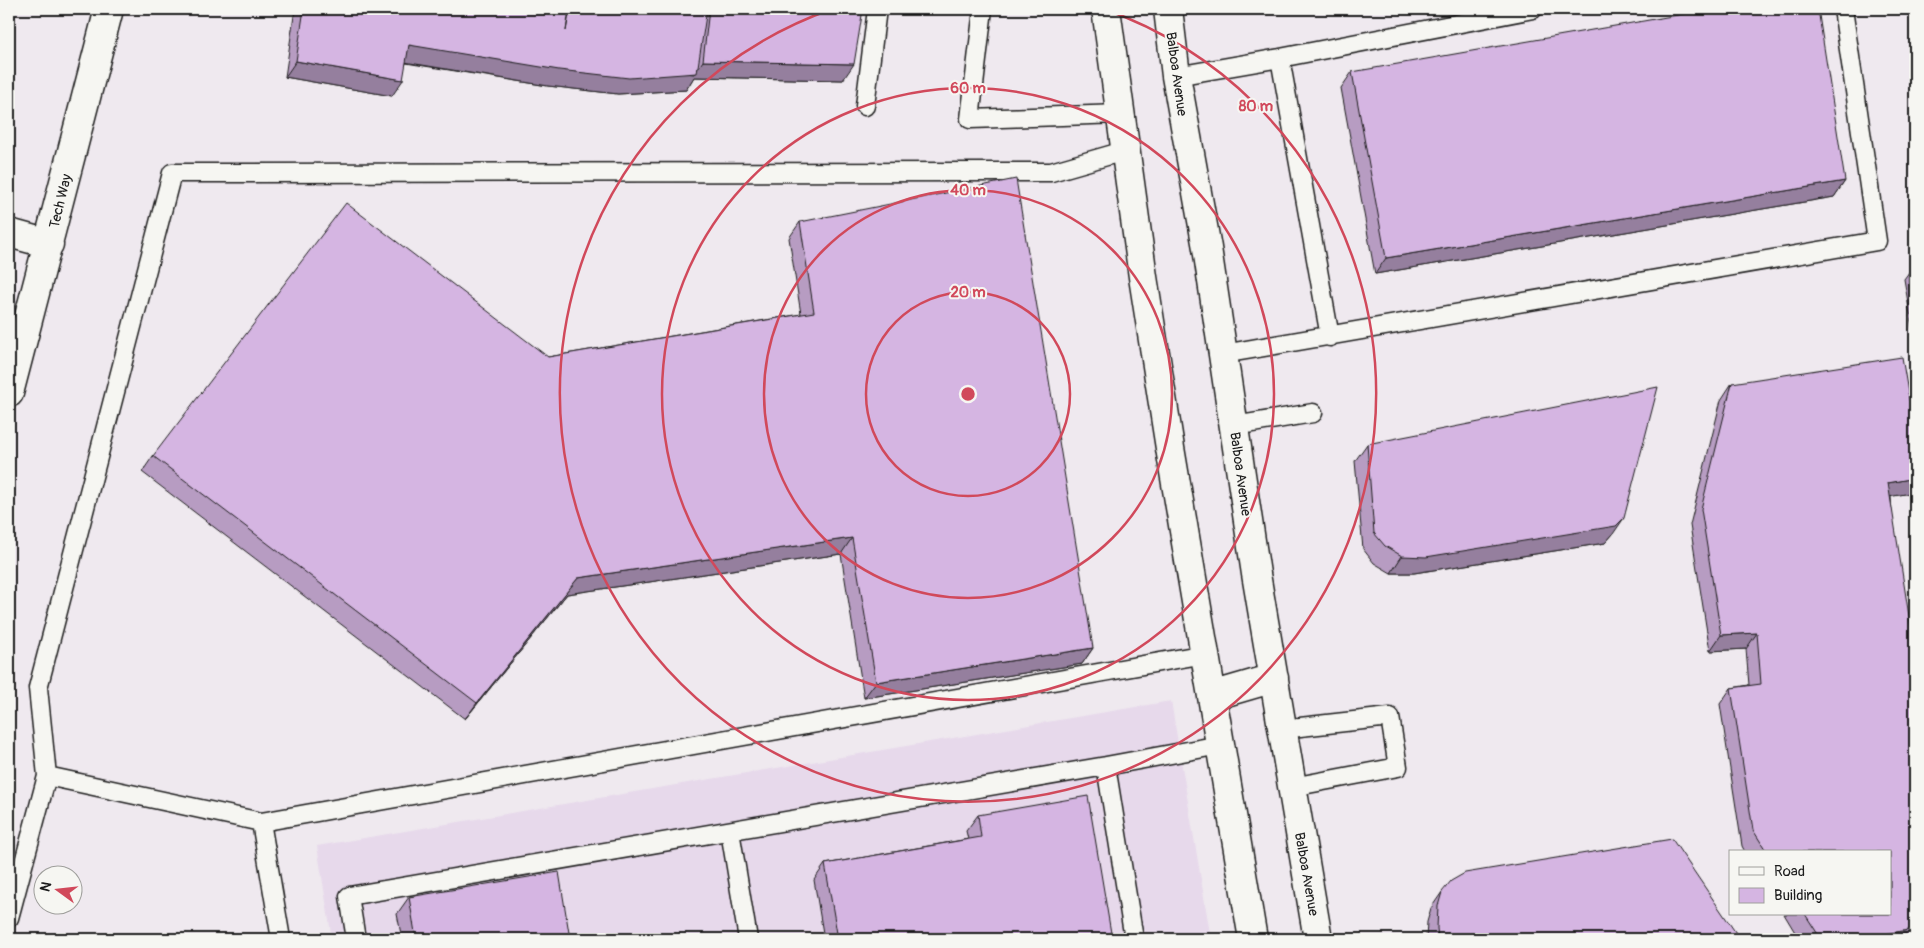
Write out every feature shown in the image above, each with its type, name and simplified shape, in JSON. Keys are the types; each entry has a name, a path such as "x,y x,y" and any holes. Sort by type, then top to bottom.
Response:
{"main road":[{"name":"Tech Way","path":"9,393 109,9"},
{"path":"1106,9 1121,114 1124,151 1170,448 1253,939"},
{"name":"Balboa Avenue","path":"1168,9 1176,76 1208,248 1256,574 1318,939"},
{"path":"9,233 49,244"},
{"path":"1212,696 1274,678"}],"lane":[{"path":"865,106 877,9"},
{"path":"983,9 970,119 1121,114"},
{"path":"1176,76 1533,9"},
{"path":"1223,354 1877,241 1843,9"},
{"path":"1280,58 1330,336"},
{"path":"9,918 47,776 38,688 172,173 1051,172 1124,151"},
{"path":"1234,426 1313,413"},
{"path":"47,776 261,822 1205,654"},
{"path":"1282,730 1390,717 1398,767 1292,787"},
{"path":"356,939 349,896 1220,745"},
{"path":"1106,766 1134,939"},
{"path":"261,822 281,939"},
{"path":"730,831 748,939"},
{"path":"553,861 556,879"}],"shaded area":[{"path":"1171,701 1211,939 332,939 317,846"}],"building":[{"path":"304,9 569,9 566,31 570,9 707,9 697,73 629,78 559,70 409,45 403,80 296,61"},
{"path":"709,9 863,9 854,64 703,61"},
{"path":"1712,9 1818,9 1845,181 1386,258 1352,72"},
{"path":"1016,179 1093,648 876,682 852,538 578,578 477,703 153,456 346,203 548,357 814,312 800,222"},
{"path":"1902,357 1915,434 1915,478 1888,483 1915,654 1915,929 1853,939 1821,939 1806,916 1892,916 1892,850 1766,850 1753,830 1731,688 1761,684 1757,633 1721,635 1701,509 1732,383"},
{"path":"1658,387 1624,518 1616,526 1426,557 1402,556 1385,546 1374,533 1367,444"},
{"path":"1088,796 1112,939 838,939 825,864 981,837 978,815"},
{"path":"1672,839 1740,939 1438,939 1438,906 1442,892 1451,881 1465,873"},
{"path":"559,872 570,939 416,939 409,897"}]}
